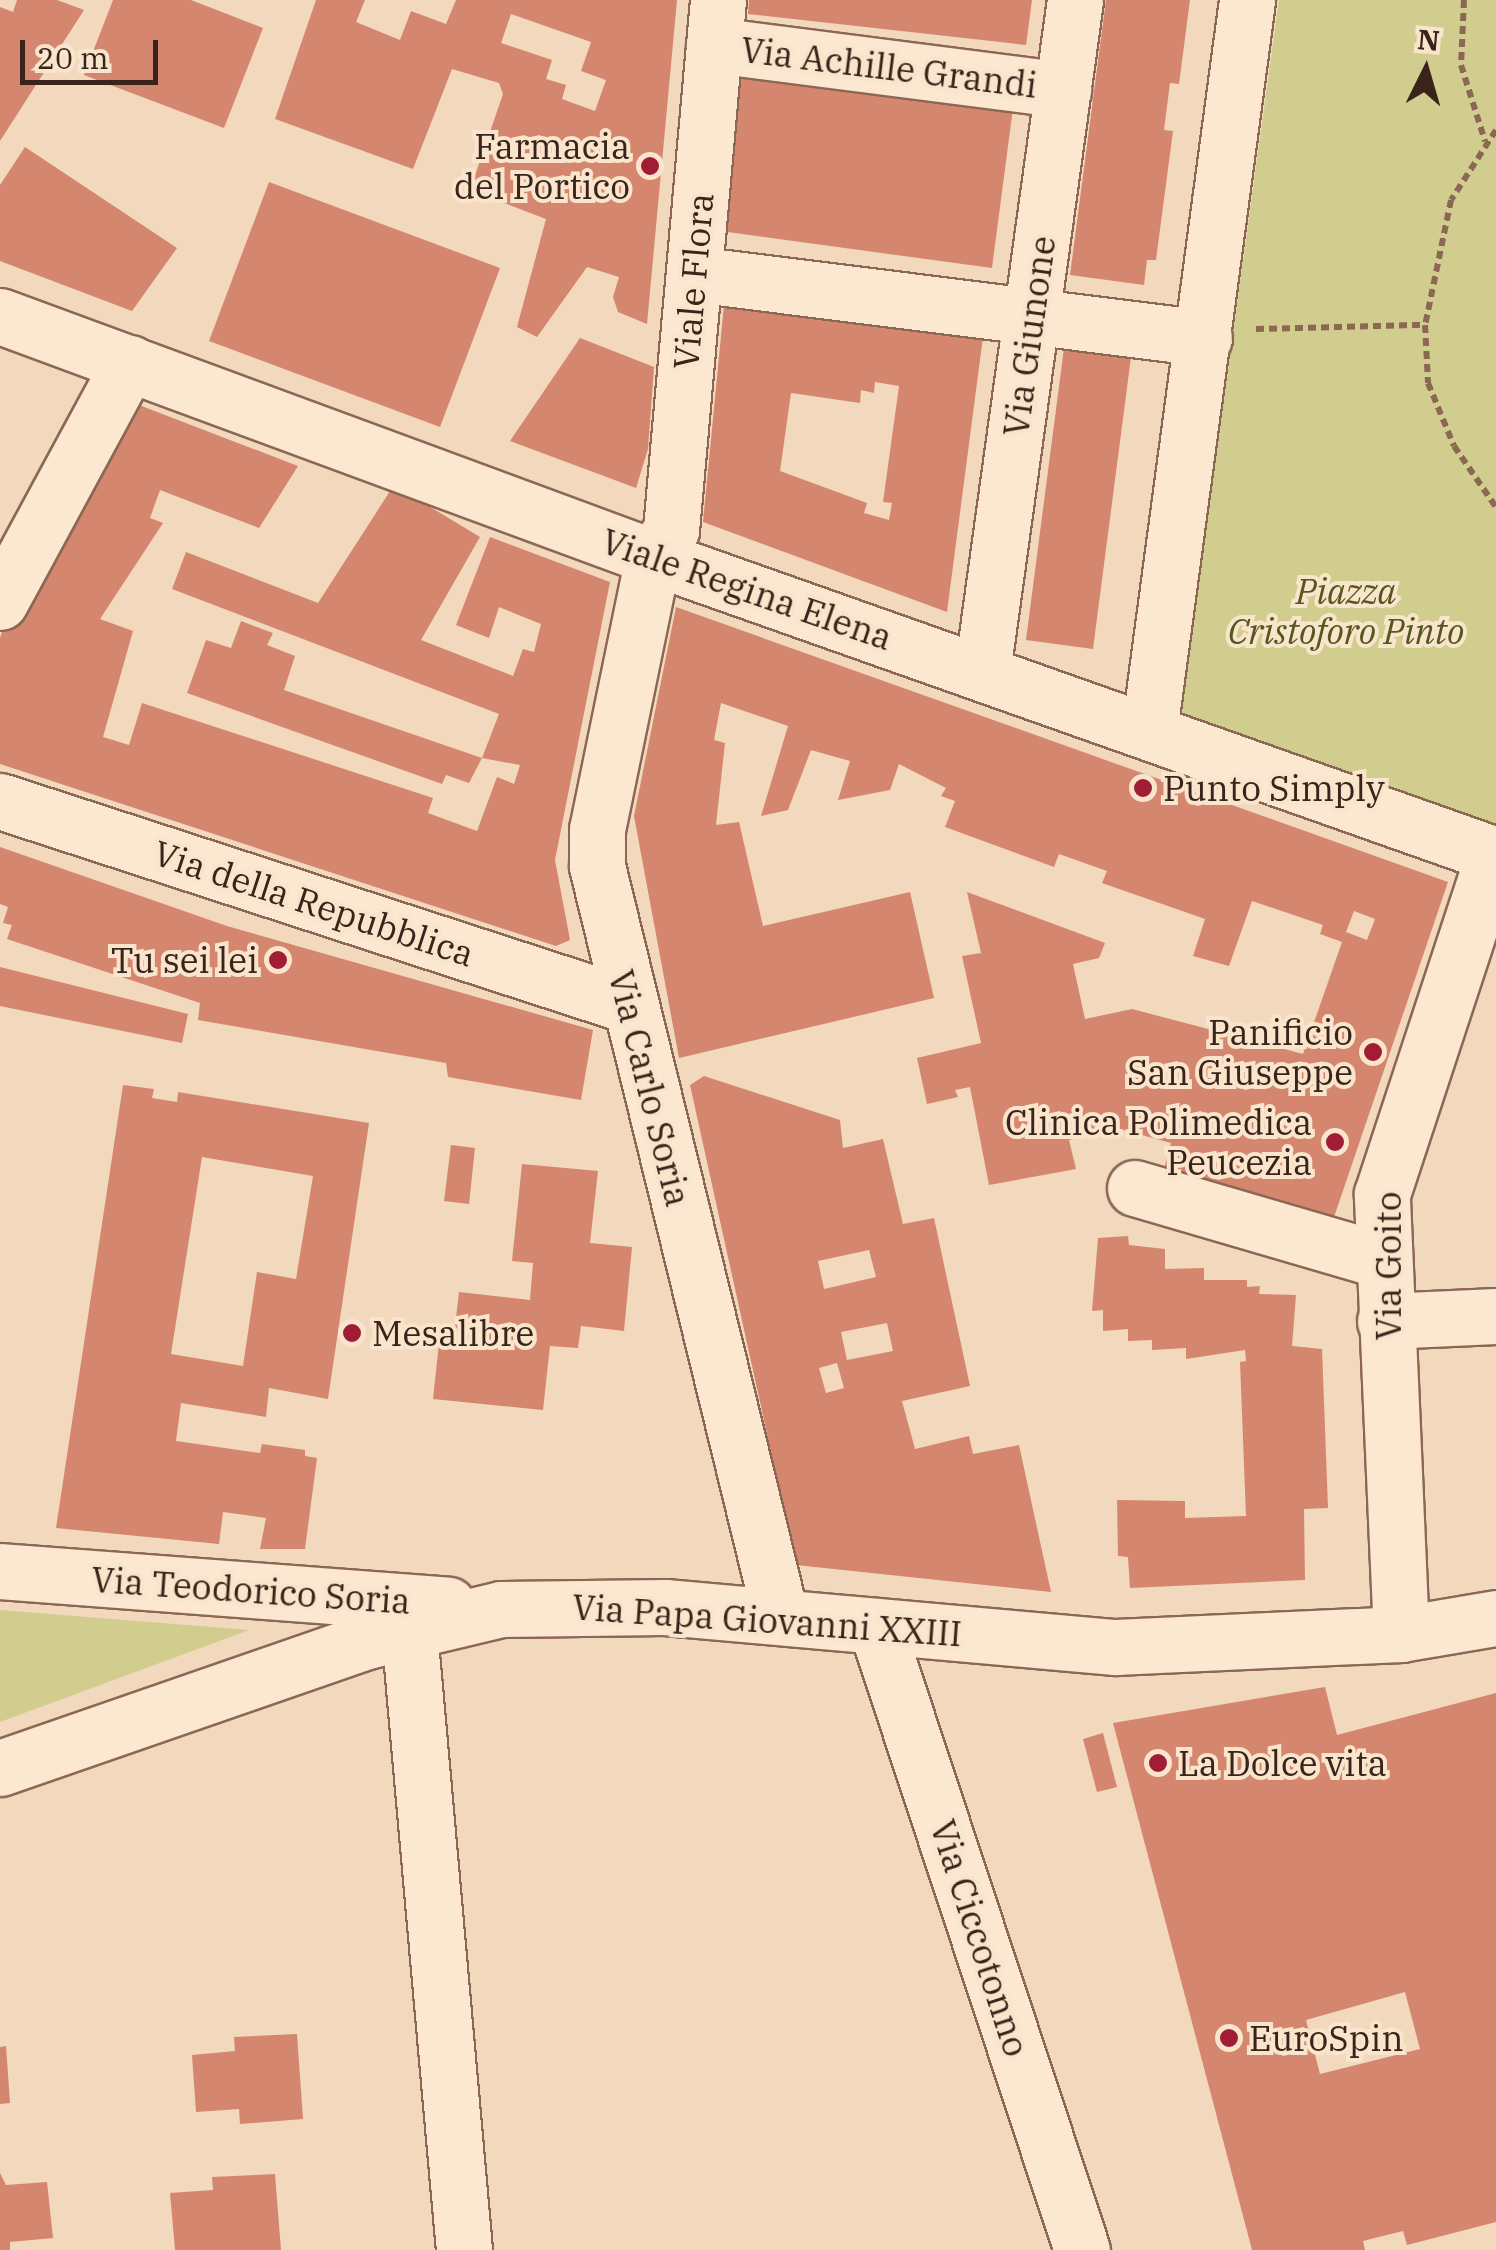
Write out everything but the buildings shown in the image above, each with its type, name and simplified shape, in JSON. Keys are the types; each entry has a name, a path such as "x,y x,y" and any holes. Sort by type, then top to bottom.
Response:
{"street":[{"name":"Via Giunone","path":"982,672 1075,0"},
{"path":"1149,731 1230,333 1247,0"},
{"name":"Via Achille Grandi","path":"716,23 1064,90"},
{"name":"Viale Flora","path":"654,557 671,530 716,23"},
{"path":"694,274 1032,317 1230,333"},
{"name":"Viale Regina Elena","path":"0,316 654,557 1495,854"},
{"path":"0,602 129,363"},
{"name":"Via Carlo Soria","path":"654,557 597,829 597,866 780,1616"},
{"name":"Via della Repubblica","path":"0,801 628,1005"},
{"name":"Via Goito","path":"1400,1634 1382,1194 1495,854"},
{"path":"1135,1188 1382,1260"},
{"path":"1386,1321 1496,1316"},
{"name":"Via Teodorico Soria","path":"0,1571 501,1610"},
{"name":"Via Papa Giovanni XXIII","path":"0,1768 409,1630 501,1610 626,1605 1116,1647 1400,1634 1496,1618"},
{"name":"Via Ciccotonno","path":"876,1626 1082,2250"},
{"path":"409,1630 464,2250"}],"path":[{"path":"1464,0 1462,66 1486,142"},
{"path":"1496,130 1451,200 1425,325 1428,383 1454,446 1496,507"},
{"path":"1230,333 1425,325"}],"green space":[{"name":"Piazza Cristoforo Pinto","path":"1279,0 1496,0 1496,831 1180,718"},
{"path":"0,1610 249,1630 0,1722"}],"place":[{"name":"Farmacia del Portico","path":"650,166"},
{"name":"Punto Simply","path":"1143,788"},
{"name":"Tu sei lei","path":"278,960"},
{"name":"Panificio San Giuseppe","path":"1373,1052"},
{"name":"Clinica Polimedica Peucezia","path":"1335,1142"},
{"name":"Mesalibre","path":"352,1333"},
{"name":"La Dolce vita","path":"1158,1763"},
{"name":"EuroSpin","path":"1229,2038"}]}
